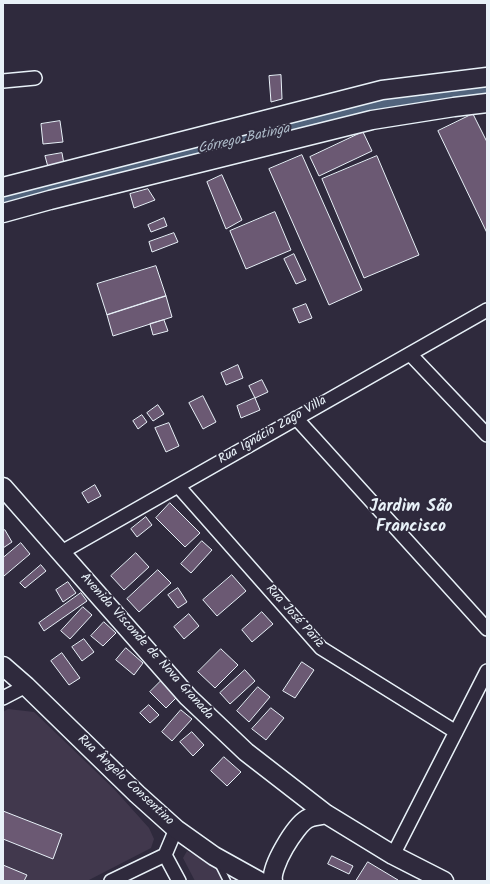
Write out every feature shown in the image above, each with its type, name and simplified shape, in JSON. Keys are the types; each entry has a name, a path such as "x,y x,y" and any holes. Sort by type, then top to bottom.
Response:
{"main road":[{"path":"3,187 382,90 487,77"},
{"path":"3,213 372,120 487,103"},
{"name":"Avenida Visconde de Nova Granada","path":"3,487 188,697 246,752 326,814 393,855 444,881"},
{"name":"Rua Ângelo Consentino","path":"3,666 26,686 137,794 176,828 214,856 258,881"},
{"path":"273,881 272,877 275,865 295,830 307,819 326,814"}],"street":[{"path":"3,81 35,78"},
{"name":"Rua Ignácio Zago Villa","path":"60,552 487,310"},
{"path":"410,354 487,435"},
{"path":"296,418 487,629"},
{"name":"Rua José Pariz","path":"178,486 321,648 456,732"},
{"path":"393,855 487,671"},
{"path":"3,698 26,686"},
{"path":"111,881 165,855 176,828"},
{"path":"165,855 179,881"}],"lane":[{"path":"214,856 227,881"}],"shaded area":[{"path":"8,709 34,712 114,789 149,828 154,839 151,848 87,881 3,881 3,712"},
{"path":"187,851 243,881 195,881 183,858"}],"building":[{"path":"281,75 282,99 271,102 269,76"},
{"path":"473,114 487,142 487,233 438,131"},
{"path":"60,121 63,142 43,144 41,124"},
{"path":"363,132 372,151 319,176 310,157"},
{"path":"62,153 64,164 48,167 45,156"},
{"path":"302,155 362,290 329,305 269,169"},
{"path":"377,156 419,255 364,278 322,179"},
{"path":"222,175 242,220 226,229 207,182"},
{"path":"148,189 155,200 134,208 130,194"},
{"path":"275,212 291,250 246,269 230,231"},
{"path":"164,218 167,226 151,232 148,225"},
{"path":"174,233 178,242 152,252 149,242"},
{"path":"294,254 306,280 296,284 284,259"},
{"path":"156,266 166,296 107,315 97,284"},
{"path":"166,296 172,317 113,336 107,315"},
{"path":"306,304 312,318 299,323 293,309"},
{"path":"164,320 168,331 153,335 150,324"},
{"path":"238,365 243,378 226,385 221,373"},
{"path":"262,380 268,392 255,398 249,386"},
{"path":"203,396 216,422 203,429 189,403"},
{"path":"255,398 260,410 241,418 237,406"},
{"path":"158,405 164,414 153,421 147,413"},
{"path":"142,415 147,422 138,429 133,421"},
{"path":"169,423 179,446 166,452 155,428"},
{"path":"95,485 101,496 88,503 82,493"},
{"path":"170,503 200,533 185,547 156,518"},
{"path":"146,517 152,525 137,537 131,529"},
{"path":"5,530 12,542 3,548 3,531"},
{"path":"202,541 212,550 191,573 181,564"},
{"path":"21,543 30,554 4,576 3,558"},
{"path":"136,553 149,567 124,590 111,576"},
{"path":"41,565 46,571 25,588 20,583"},
{"path":"158,570 171,583 139,612 127,599"},
{"path":"232,575 246,591 217,616 203,600"},
{"path":"68,582 76,593 63,602 56,590"},
{"path":"178,588 187,602 178,608 168,595"},
{"path":"81,593 87,601 44,631 39,623"},
{"path":"83,607 92,615 70,639 61,631"},
{"path":"262,612 273,624 252,642 242,630"},
{"path":"189,614 199,626 184,639 174,627"},
{"path":"104,622 116,633 103,646 91,636"},
{"path":"84,639 94,652 82,661 72,647"},
{"path":"126,648 143,663 134,675 116,660"},
{"path":"221,649 238,665 215,688 198,672"},
{"path":"62,653 80,678 69,685 51,661"},
{"path":"302,662 314,670 295,698 283,691"},
{"path":"245,670 255,681 230,704 220,693"},
{"path":"162,680 178,696 166,708 150,692"},
{"path":"258,687 270,697 249,722 237,711"},
{"path":"149,705 159,715 150,723 140,713"},
{"path":"271,708 284,718 266,740 252,729"},
{"path":"181,710 192,719 172,741 162,732"},
{"path":"192,732 204,745 193,756 180,742"},
{"path":"224,757 241,772 227,786 211,771"},
{"path":"3,811 62,834 53,859 3,839"},
{"path":"332,856 353,866 349,874 328,864"},
{"path":"368,862 398,880 356,881"},
{"path":"3,865 27,875 24,881 3,881"}],"waterway":[{"name":"Córrego Batinga","path":"3,198 256,136 389,106 487,93"}],"district":[{"name":"Jardim São Francisco","path":"411,518"}]}
